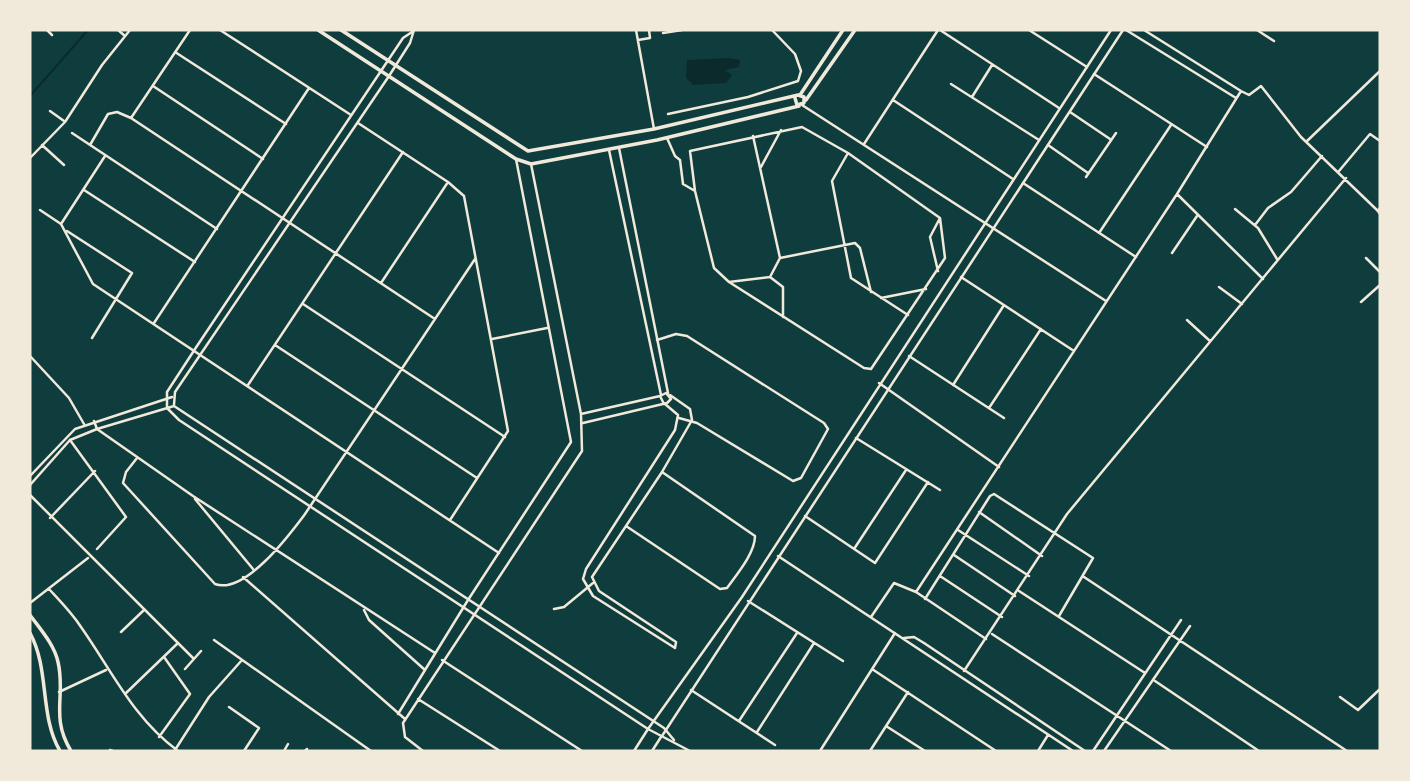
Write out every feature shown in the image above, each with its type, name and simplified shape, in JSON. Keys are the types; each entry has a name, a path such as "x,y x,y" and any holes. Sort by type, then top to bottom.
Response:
{"main road":[{"path":"318,30 516,159 531,164 667,138 802,104 855,30"},
{"path":"341,30 528,151 654,129 798,96"},
{"path":"802,104 795,102 798,96 843,30"},
{"path":"798,96 802,104"},
{"path":"654,129 657,140"},
{"path":"30,615 54,651 58,662 58,722 71,751"},
{"path":"30,633 39,652 51,729 60,751"}],"street":[{"path":"47,30 52,35"},
{"path":"118,30 125,36"},
{"path":"30,158 65,122 130,30"},
{"path":"131,118 190,30"},
{"path":"220,30 351,115"},
{"path":"636,30 637,48 654,129"},
{"path":"638,40 650,38 649,30"},
{"path":"663,33 681,30"},
{"path":"668,114 748,97 797,81 801,71 795,54 772,30"},
{"path":"864,145 939,30 1059,108"},
{"path":"1029,30 1087,66"},
{"path":"634,751 742,597 1111,30"},
{"path":"652,751 1125,30 1236,98"},
{"path":"1144,30 1241,92 1249,95 1261,86 1306,142 1379,211"},
{"path":"1257,30 1274,41"},
{"path":"413,31 403,38 195,349 166,399 167,408 179,420 309,507 649,729 674,740"},
{"path":"413,31 410,43 389,76 201,353 173,397 174,406 665,729 674,740 690,751"},
{"path":"176,52 286,124"},
{"path":"972,97 992,65"},
{"path":"1306,142 1380,71"},
{"path":"1094,74 1207,147"},
{"path":"951,84 1039,140"},
{"path":"153,86 263,159"},
{"path":"154,323 309,88"},
{"path":"916,592 1241,92"},
{"path":"893,100 1013,179"},
{"path":"802,104 1106,301"},
{"path":"50,111 65,122"},
{"path":"90,145 108,114 117,112 131,118 435,319"},
{"path":"1070,112 1111,140"},
{"path":"358,122 448,182 464,196 507,427 505,437 450,520"},
{"path":"1099,233 1171,124"},
{"path":"806,128 848,153 940,218 946,252 938,273 869,370 729,282 712,265 695,191 690,160 693,148 781,130 806,128"},
{"path":"761,167 781,130"},
{"path":"72,133 217,229"},
{"path":"1048,145 1087,175 1116,133"},
{"path":"1339,171 1370,134 1380,141"},
{"path":"753,136 780,258 770,277"},
{"path":"667,138 675,156 680,160 690,160"},
{"path":"42,145 64,165"},
{"path":"583,423 670,401 620,148"},
{"path":"609,150 664,404 679,418 692,420 790,480 801,478 827,433 824,423 687,337 676,334 657,340"},
{"path":"248,385 403,152"},
{"path":"848,153 832,181 851,278 908,316"},
{"path":"61,224 106,155"},
{"path":"1255,225 1268,208 1291,192 1322,156"},
{"path":"398,714 463,607 569,450 571,442 516,159"},
{"path":"680,160 683,184 695,191"},
{"path":"318,164 326,170"},
{"path":"421,751 403,734 404,721 477,606 582,451 583,423 531,164"},
{"path":"614,173 624,171"},
{"path":"964,671 1016,596 1067,514 1346,178"},
{"path":"381,284 448,182"},
{"path":"1023,183 1136,257"},
{"path":"84,190 195,262"},
{"path":"1177,194 1263,278"},
{"path":"1235,209 1255,225 1272,246 1278,260"},
{"path":"40,210 66,230 91,281 499,553"},
{"path":"1172,253 1198,215"},
{"path":"938,273 930,237 940,218"},
{"path":"66,230 131,271 132,275 92,338"},
{"path":"780,258 855,243 860,248 872,292"},
{"path":"1366,258 1380,272"},
{"path":"137,458 126,472 123,483 215,584 222,586 243,577 279,550 475,259"},
{"path":"729,282 770,277 783,288 783,318"},
{"path":"961,277 1074,351"},
{"path":"1361,302 1380,285"},
{"path":"1219,287 1242,304"},
{"path":"881,298 927,288"},
{"path":"303,304 505,437"},
{"path":"953,385 1004,305"},
{"path":"1187,320 1211,342"},
{"path":"492,339 548,328"},
{"path":"989,408 1041,329"},
{"path":"275,345 478,479"},
{"path":"30,356 69,398 84,424"},
{"path":"909,356 1004,418"},
{"path":"879,383 999,467"},
{"path":"581,414 668,394 690,409 692,420 662,472 592,575 593,583 599,591 676,642 675,648 593,596 586,587 586,569 675,430 679,418"},
{"path":"30,476 65,436 84,424 173,397"},
{"path":"30,485 70,440 174,406"},
{"path":"94,421 97,429 137,458 279,550 364,610 371,611 435,653"},
{"path":"856,438 940,490"},
{"path":"70,440 95,471 102,488 127,518 97,549"},
{"path":"854,549 906,469"},
{"path":"50,518 95,471"},
{"path":"626,526 720,589 727,588 744,563 755,542 753,533 662,472"},
{"path":"805,516 876,562 928,482"},
{"path":"925,599 992,494 1090,555 1092,562 1059,616"},
{"path":"30,495 50,518 193,658"},
{"path":"193,496 254,570"},
{"path":"979,512 1042,556"},
{"path":"957,530 1029,576"},
{"path":"954,555 1016,596"},
{"path":"778,556 1073,751"},
{"path":"30,603 89,557"},
{"path":"940,576 1002,617"},
{"path":"243,577 404,721"},
{"path":"1084,577 1347,751"},
{"path":"554,609 564,607 593,583"},
{"path":"872,617 894,583 916,592 986,640"},
{"path":"49,589 84,630 106,670 124,695 159,737 177,750 209,697 242,660"},
{"path":"1019,591 1145,673"},
{"path":"748,601 843,661"},
{"path":"121,632 144,610"},
{"path":"364,610 369,620 425,670"},
{"path":"1093,751 1181,620"},
{"path":"1104,751 1190,626"},
{"path":"740,721 797,632"},
{"path":"820,751 895,633"},
{"path":"991,634 1171,751"},
{"path":"904,638 916,638 1085,751"},
{"path":"214,640 371,751"},
{"path":"124,695 178,643"},
{"path":"757,732 814,643"},
{"path":"185,668 201,651"},
{"path":"159,737 190,694 164,657"},
{"path":"442,660 582,751"},
{"path":"873,669 996,751"},
{"path":"59,692 106,670"},
{"path":"1154,680 1259,751"},
{"path":"1340,697 1358,710 1380,689"},
{"path":"691,690 775,744"},
{"path":"870,751 908,692"},
{"path":"1000,703 1003,696"},
{"path":"418,699 500,751"},
{"path":"229,707 259,727 244,751"},
{"path":"886,726 925,751"},
{"path":"1038,751 1048,735"},
{"path":"284,751 288,744"}],"water":[{"path":"687,60 740,60 739,67 725,70 732,75 726,83 693,85 686,78"}],"waterway":[{"path":"30,96 88,30"}]}
